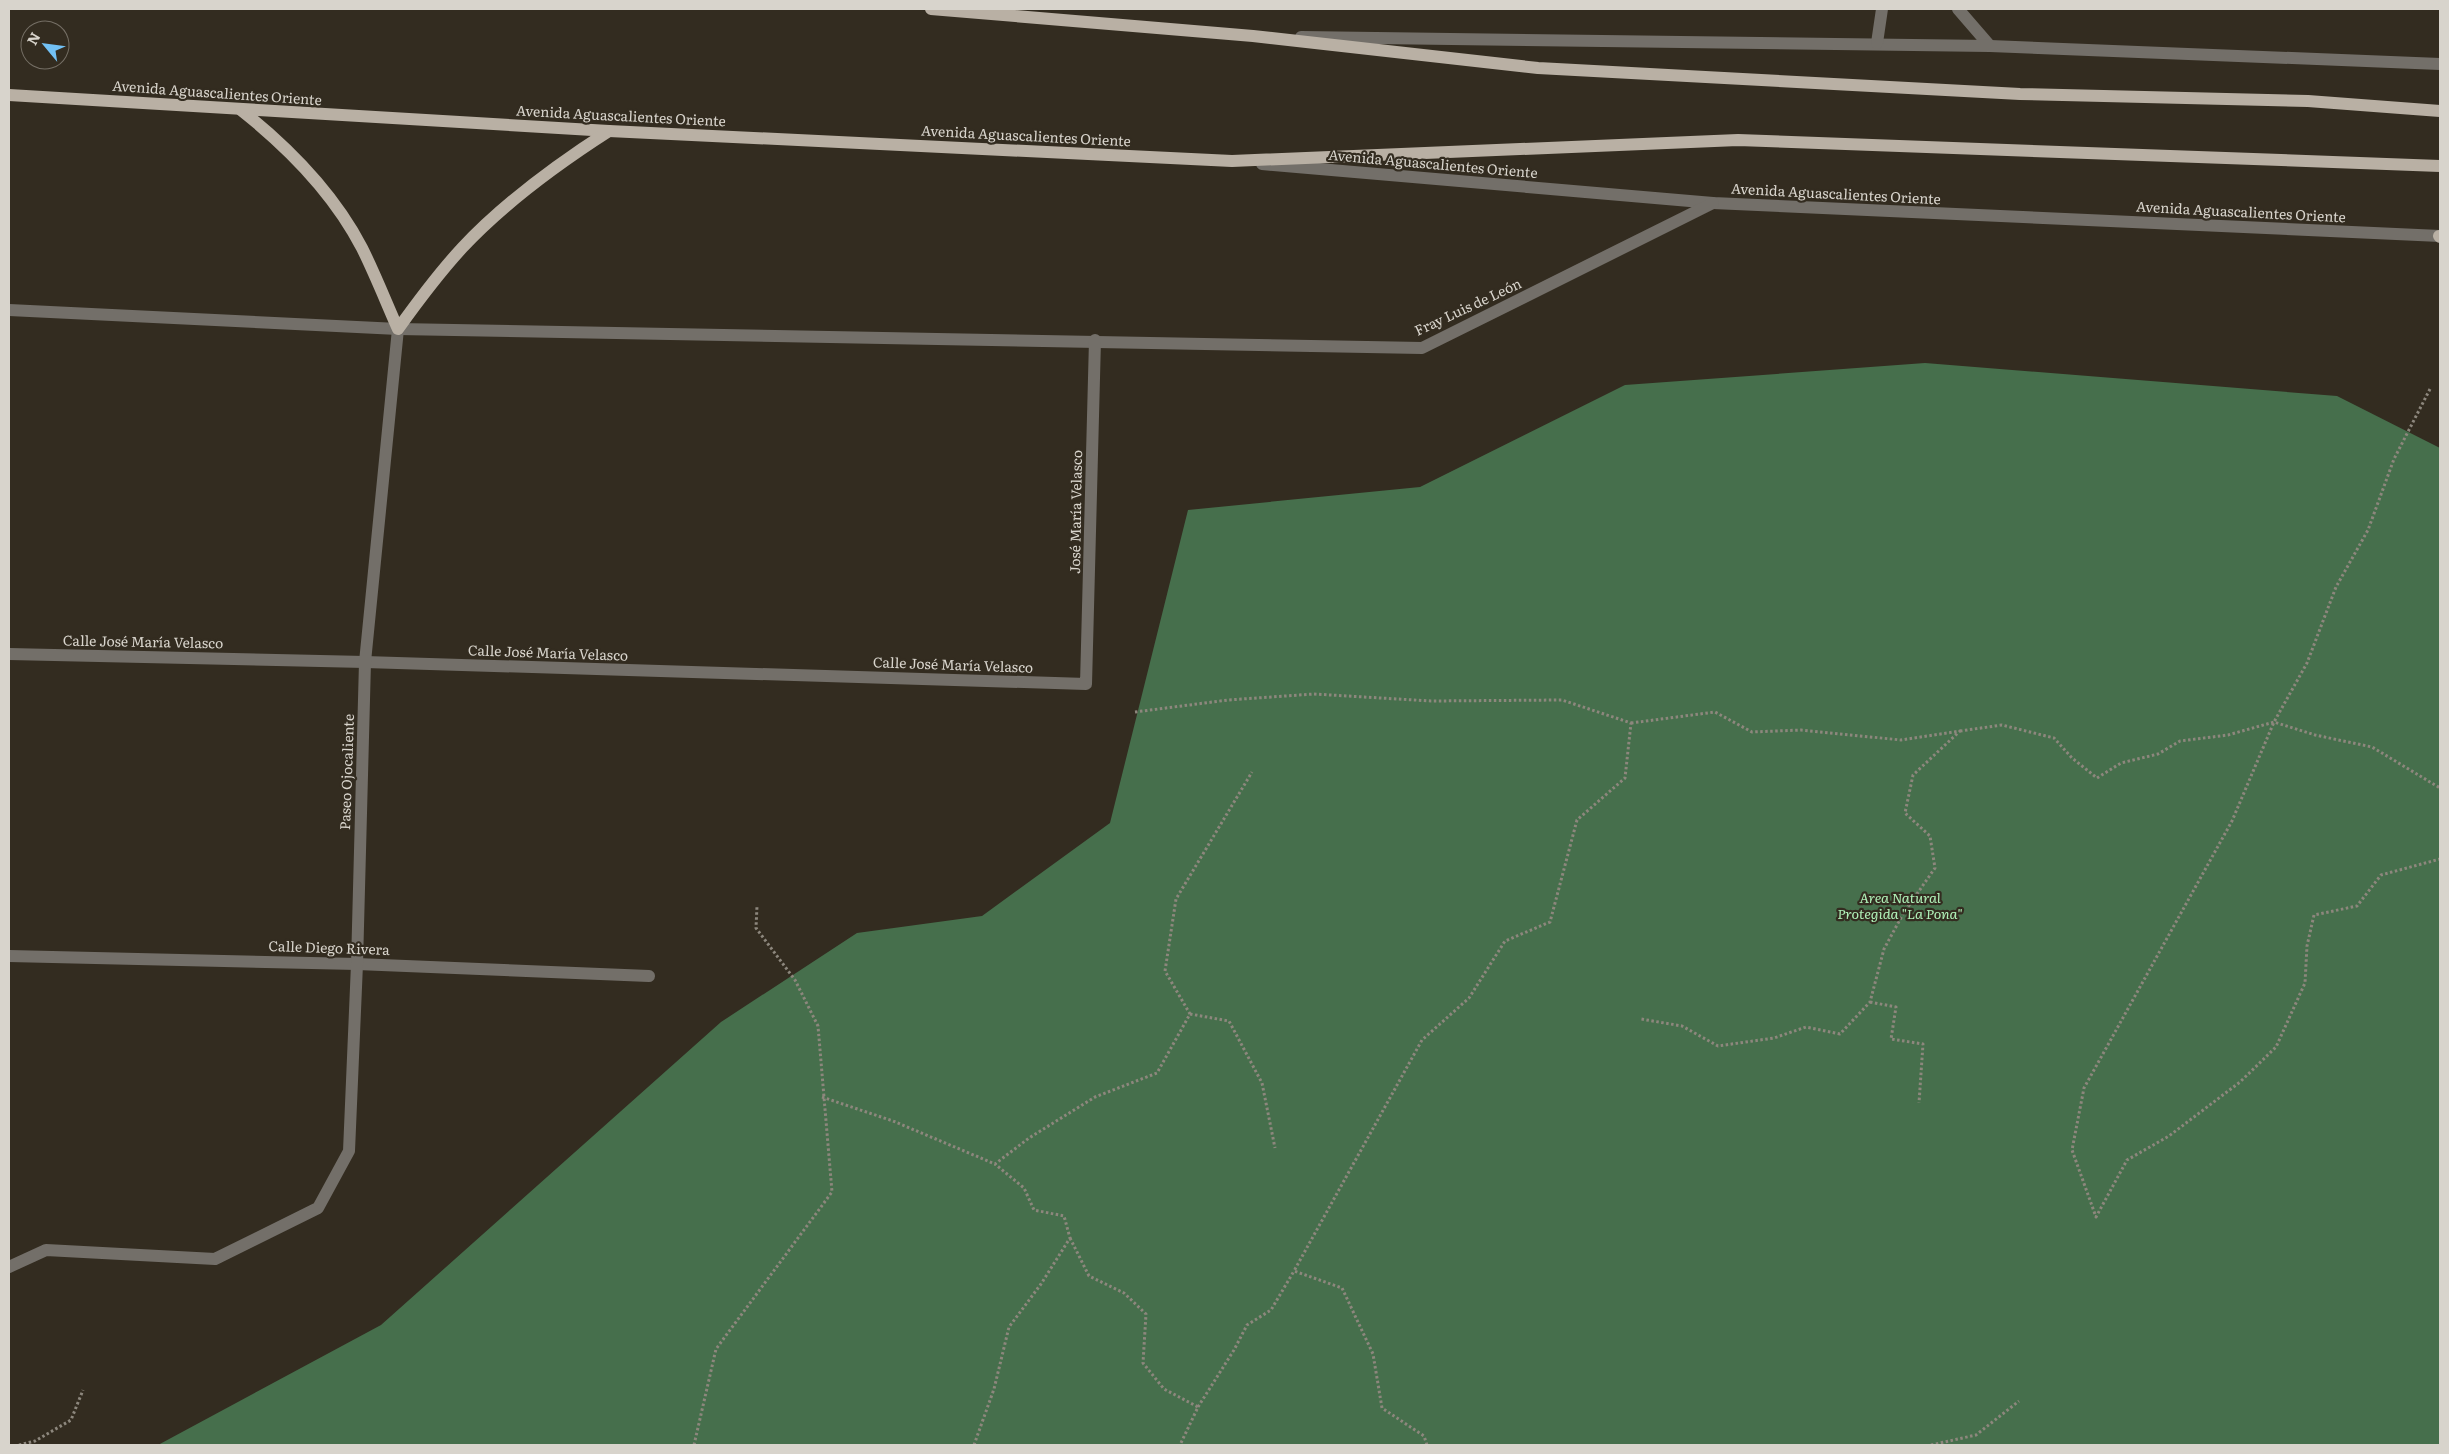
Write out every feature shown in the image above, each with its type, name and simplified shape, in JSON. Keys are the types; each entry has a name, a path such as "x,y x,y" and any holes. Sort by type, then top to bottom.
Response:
{"main road":[{"path":"931,9 1253,36 1538,68 2020,94 2308,101 2440,111"},
{"name":"Avenida Aguascalientes Oriente","path":"9,95 609,131 1232,161 1738,140 2440,166"},
{"path":"241,110 277,138 309,171 337,208 361,247 398,329 463,248 501,211 534,182 609,131"}],"street":[{"path":"1877,43 1882,9"},
{"path":"1958,9 1990,46"},
{"path":"1253,36 1877,43 2440,64"},
{"name":"Avenida Aguascalientes Oriente","path":"1232,161 1713,203 2440,236"},
{"name":"Fray Luis de León","path":"1095,340 1422,348 1713,203"},
{"path":"9,310 398,329 1095,340"},
{"name":"Paseo Ojocaliente","path":"9,1267 46,1250 215,1259 318,1208 349,1151 357,964 365,662 398,329"},
{"name":"José María Velasco","path":"1086,684 1095,340"},
{"name":"Calle José María Velasco","path":"9,654 365,662 1086,684"},
{"name":"Calle Diego Rivera","path":"9,956 357,964 648,976"}],"path":[{"path":"2430,389 2394,458 2368,530 2336,587 2307,663 2274,722 2232,821 2084,1088 2072,1150 2096,1217 2127,1160 2169,1136 2232,1088 2276,1047 2305,983 2307,946 2314,914 2357,906 2381,875 2440,859"},
{"path":"1135,712 1228,700 1314,694 1431,700 1562,700 1631,723 1715,712 1752,732 1801,730 1901,740 2002,725 2054,738 2072,758 2097,778 2121,762 2158,754 2180,741 2228,735 2274,722 2315,735 2372,748 2440,788"},
{"path":"1180,1445 1198,1407 1234,1350 1247,1325 1271,1310 1422,1040 1469,998 1505,941 1550,922 1577,820 1625,778 1631,723"},
{"path":"1640,1019 1682,1026 1718,1046 1774,1038 1806,1027 1840,1034 1870,1002 1884,949 1903,914 1935,868 1930,836 1905,813 1913,775 1960,731"},
{"path":"1252,772 1176,899 1165,971 1190,1014 1229,1021 1262,1083 1275,1148"},
{"path":"694,1445 716,1349 832,1192 822,1096 818,1026 795,980 756,928 757,906"},
{"path":"1870,1002 1896,1007 1891,1040 1923,1044 1919,1103"},
{"path":"995,1164 1029,1138 1095,1097 1157,1073 1190,1014"},
{"path":"822,1096 893,1121 995,1164 1024,1188 1034,1210 1064,1216 1070,1238 1089,1276 1124,1293 1146,1314 1143,1362 1164,1389 1198,1407"},
{"path":"974,1445 994,1390 1009,1327 1041,1284 1070,1238"},
{"path":"1294,1271 1342,1288 1373,1354 1382,1408 1424,1436 1427,1445"},
{"path":"19,1445 34,1441 70,1420 83,1390"},
{"path":"1932,1445 1976,1435 2019,1401"}],"green space":[{"name":"Area Natural Protegida \"La Pona\"","path":"1925,363 2337,396 2440,448 2440,1445 158,1445 381,1325 721,1022 857,933 982,916 1110,823 1188,510 1420,487 1625,385"}]}
